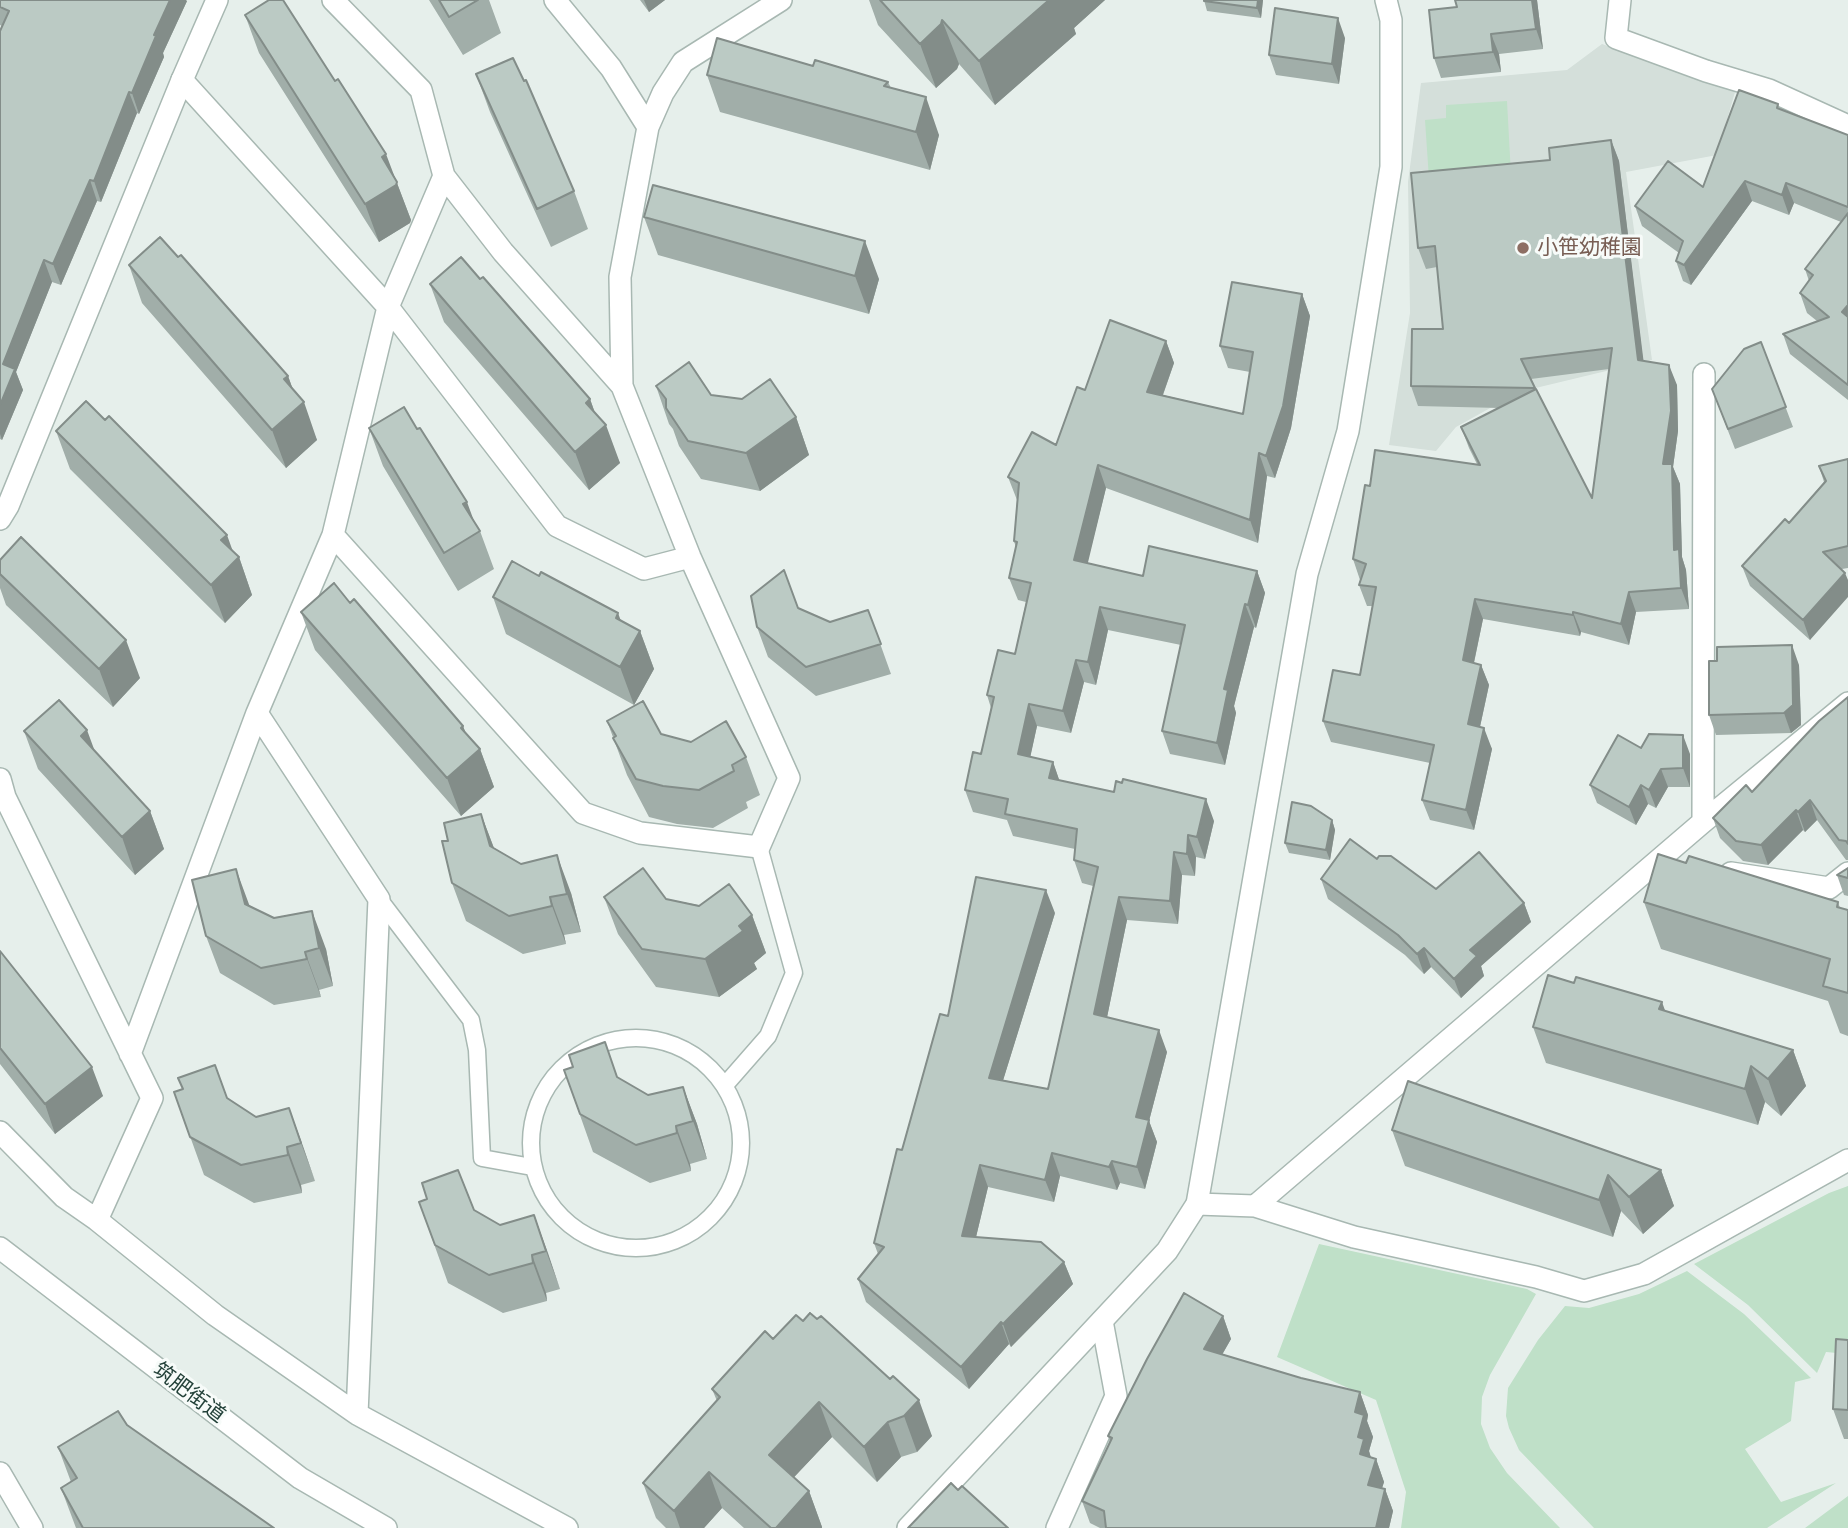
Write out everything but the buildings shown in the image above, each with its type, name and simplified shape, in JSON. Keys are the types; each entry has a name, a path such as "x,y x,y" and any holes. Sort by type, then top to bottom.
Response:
{"street":[{"path":"0,519 9,506 217,0"},
{"path":"333,535 583,813 640,833 759,847 789,778 690,557 622,386 503,252 444,176 421,90 334,0"},
{"path":"555,0 611,68 648,127"},
{"path":"622,386 620,277 648,127 663,93 683,62 781,0"},
{"path":"908,1528 1167,1251 1197,1204 1307,574 1348,431 1391,167 1391,20 1385,0"},
{"path":"1620,0 1616,38 1706,71 1769,90 1848,126"},
{"path":"182,80 388,307 557,526 644,569 690,557"},
{"path":"130,1054 257,713 333,535 388,307 444,176"},
{"path":"1703,822 1704,374"},
{"path":"1255,1206 1703,822 1848,703"},
{"path":"257,713 379,899 357,1414"},
{"path":"0,779 5,797 152,1098 97,1220"},
{"path":"1660,861 1686,865"},
{"path":"1712,870 1829,888 1848,873"},
{"path":"0,1132 64,1197 97,1220 215,1315 357,1414 567,1528"},
{"path":"1197,1204 1255,1206 1354,1237 1536,1277 1584,1291 1644,1274 1848,1160"},
{"name":"筑肥街道","path":"0,1248 300,1478 386,1528"},
{"path":"1057,1528 1116,1396 1102,1321"},
{"path":"0,1474 32,1528"}],"lane":[{"path":"726,1084 768,1036 794,973 759,847"},
{"path":"379,899 471,1020 477,1050 482,1158 531,1167"},
{"path":"630,1036 654,1037 708,1063 726,1084 743,1131 742,1165 699,1231 679,1242 643,1250 604,1246 562,1221 531,1167 529,1145 536,1106 567,1061 595,1044 630,1036"}],"shaded area":[{"name":"小笹幼稚園","path":"1602,44 1735,92 1717,155 1626,172 1652,360 1519,392 1456,427 1436,451 1389,445 1410,313 1408,182 1421,83 1567,70"}],"green space":[{"path":"1507,101 1511,175 1429,179 1425,120 1446,118 1446,105"},
{"path":"1848,1186 1848,1354 1826,1352 1817,1373 1748,1305 1694,1264 1829,1193"},
{"path":"1319,1244 1527,1289 1536,1294 1490,1375 1482,1397 1481,1424 1490,1448 1507,1473 1560,1528 1401,1528 1406,1492 1376,1400 1277,1357"},
{"path":"1687,1271 1744,1314 1811,1378 1795,1382 1791,1421 1745,1449 1781,1502 1836,1483 1767,1528 1594,1528 1519,1450 1506,1416 1508,1388 1538,1340 1565,1306 1589,1308 1639,1294"},
{"path":"1848,1496 1848,1528 1805,1528"}],"place":[{"name":"小笹幼稚園","path":"1523,248"}]}
